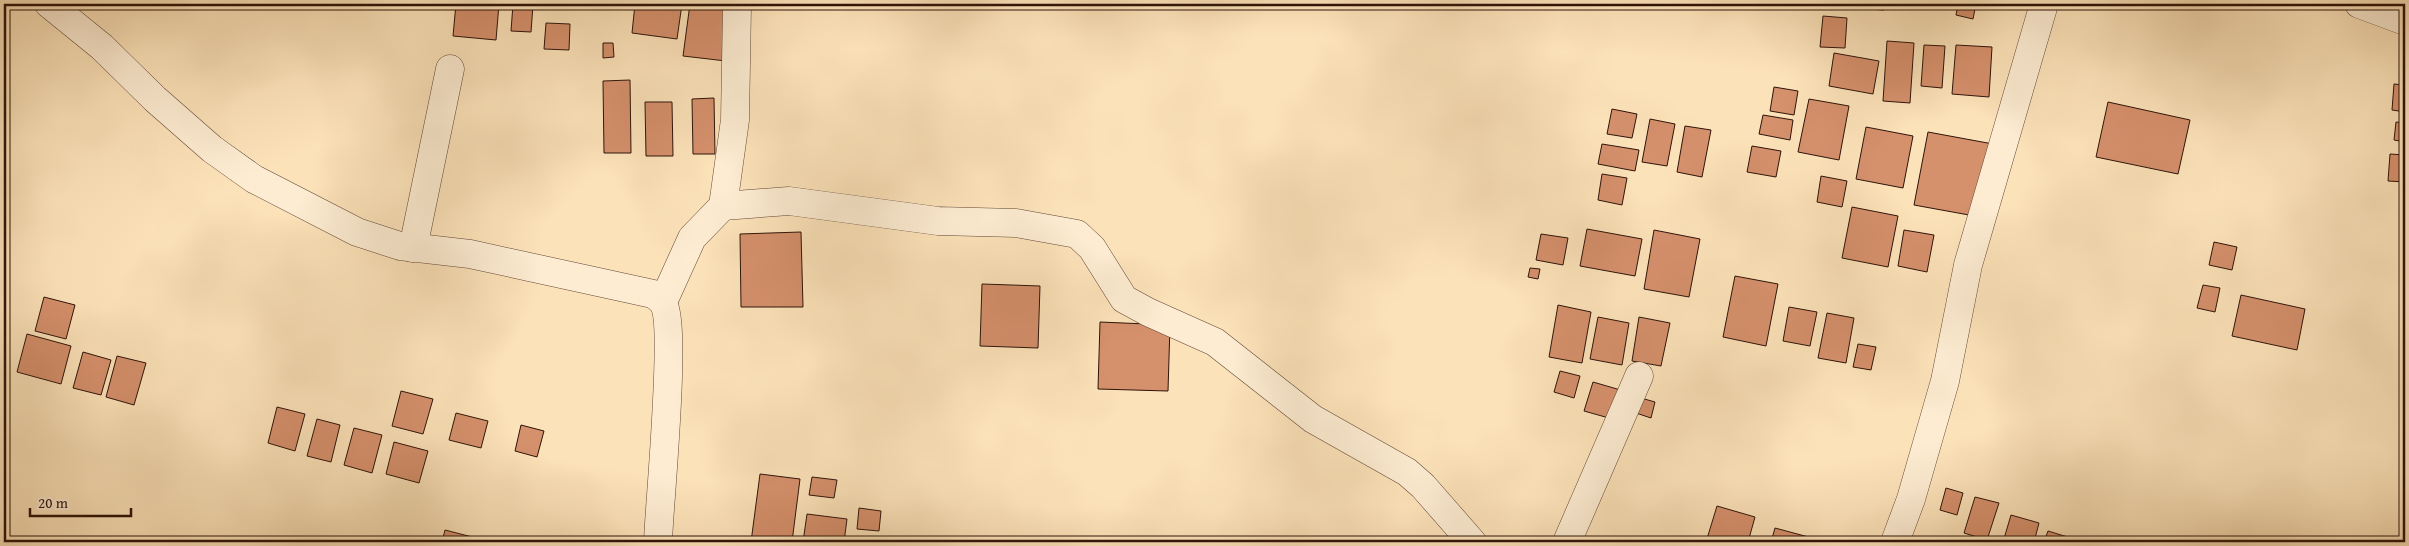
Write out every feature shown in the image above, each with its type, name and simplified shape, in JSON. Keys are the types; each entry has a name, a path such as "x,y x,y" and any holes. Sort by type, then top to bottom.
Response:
{"street":[{"path":"49,4 102,47 155,99 212,149 254,179 357,232 400,246 470,254 653,294 663,302 667,317 668,395 658,542"},
{"path":"1895,542 1911,500 1945,381 1968,265 2044,4"},
{"path":"2358,4 2405,21"},
{"path":"663,302 692,238 723,206 735,120 738,7"},
{"path":"413,248 450,68"},
{"path":"723,206 789,201 938,221 1016,223 1076,234 1092,248 1124,299 1148,312 1215,342 1313,419 1407,472 1423,486 1472,542"},
{"path":"1567,542 1639,376"}],"building":[{"path":"456,4 499,4 496,40 453,36"},
{"path":"513,4 533,5 531,32 511,31"},
{"path":"635,4 682,4 677,39 632,33"},
{"path":"690,4 733,4 726,61 683,56"},
{"path":"1852,4 1885,4 1884,10 1852,8"},
{"path":"1958,4 1976,4 1973,19 1956,15"},
{"path":"1823,16 1847,18 1845,48 1820,47"},
{"path":"546,23 570,24 569,50 544,49"},
{"path":"1887,41 1914,43 1910,103 1883,101"},
{"path":"603,43 613,43 614,57 603,58"},
{"path":"1924,45 1945,46 1942,88 1921,86"},
{"path":"1956,45 1992,47 1989,97 1952,94"},
{"path":"1834,53 1879,61 1873,94 1829,86"},
{"path":"630,80 631,153 604,153 603,81"},
{"path":"2394,84 2405,85 2405,112 2392,110"},
{"path":"1774,87 1798,91 1794,115 1770,111"},
{"path":"714,98 715,154 693,154 692,99"},
{"path":"1809,99 1849,106 1839,160 1798,152"},
{"path":"645,102 672,102 673,156 646,156"},
{"path":"2108,102 2190,120 2178,174 2096,157"},
{"path":"1612,109 1637,114 1632,138 1607,134"},
{"path":"1763,115 1793,120 1790,140 1759,134"},
{"path":"1650,119 1675,124 1667,166 1642,162"},
{"path":"2396,122 2405,123 2405,142 2394,140"},
{"path":"1685,126 1711,130 1702,177 1677,172"},
{"path":"1866,127 1913,136 1903,188 1856,179"},
{"path":"1928,132 1993,144 1980,217 1914,205"},
{"path":"1602,144 1639,150 1635,171 1598,164"},
{"path":"1752,146 1781,151 1776,177 1747,172"},
{"path":"2390,154 2405,155 2405,182 2388,181"},
{"path":"1602,174 1627,178 1622,205 1598,200"},
{"path":"1821,176 1847,181 1842,207 1817,202"},
{"path":"1852,207 1898,216 1888,267 1842,258"},
{"path":"1587,229 1642,239 1635,276 1580,266"},
{"path":"1654,230 1700,239 1689,297 1644,289"},
{"path":"1904,230 1934,235 1927,272 1898,266"},
{"path":"801,232 803,307 741,307 740,234"},
{"path":"1541,234 1568,238 1563,265 1536,260"},
{"path":"2214,242 2237,247 2232,270 2209,265"},
{"path":"1530,268 1540,269 1538,279 1528,277"},
{"path":"1735,276 1778,284 1766,346 1723,337"},
{"path":"982,284 1040,286 1038,348 980,346"},
{"path":"2203,285 2220,288 2215,312 2197,308"},
{"path":"2241,295 2305,309 2297,350 2232,336"},
{"path":"44,297 75,305 66,339 35,331"},
{"path":"1558,305 1591,312 1582,363 1549,357"},
{"path":"1789,307 1817,312 1810,346 1783,341"},
{"path":"1827,313 1854,318 1846,363 1818,358"},
{"path":"1598,317 1629,323 1622,365 1590,359"},
{"path":"1639,317 1670,323 1661,366 1632,361"},
{"path":"1100,322 1170,325 1168,391 1098,389"},
{"path":"27,334 71,346 61,384 17,372"},
{"path":"1858,344 1876,347 1871,370 1853,367"},
{"path":"83,352 111,360 101,395 73,388"},
{"path":"117,356 146,363 134,405 106,397"},
{"path":"1560,371 1580,376 1574,398 1554,392"},
{"path":"1593,382 1624,391 1616,420 1584,411"},
{"path":"401,391 433,399 423,434 392,426"},
{"path":"1641,398 1655,402 1651,418 1636,413"},
{"path":"277,407 305,414 295,451 268,443"},
{"path":"456,413 488,421 481,448 449,440"},
{"path":"317,419 340,425 331,462 307,456"},
{"path":"521,425 544,431 537,457 515,451"},
{"path":"354,428 382,435 372,473 344,465"},
{"path":"394,442 428,451 419,483 386,474"},
{"path":"760,474 800,479 792,542 751,542"},
{"path":"812,477 837,480 834,498 809,495"},
{"path":"1946,488 1963,493 1957,515 1940,510"},
{"path":"1975,497 1999,503 1987,540 1964,533"},
{"path":"1717,506 1755,517 1748,542 1706,542"},
{"path":"859,508 881,511 879,531 857,529"},
{"path":"807,514 847,519 844,542 803,542"},
{"path":"2011,515 2039,523 2034,542 2003,542"},
{"path":"1775,528 1827,542 1771,542"},
{"path":"445,530 480,539 479,542 442,542"},
{"path":"2048,531 2071,538 2070,542 2044,542"},
{"path":"866,537 887,539 887,542 865,542"}]}
